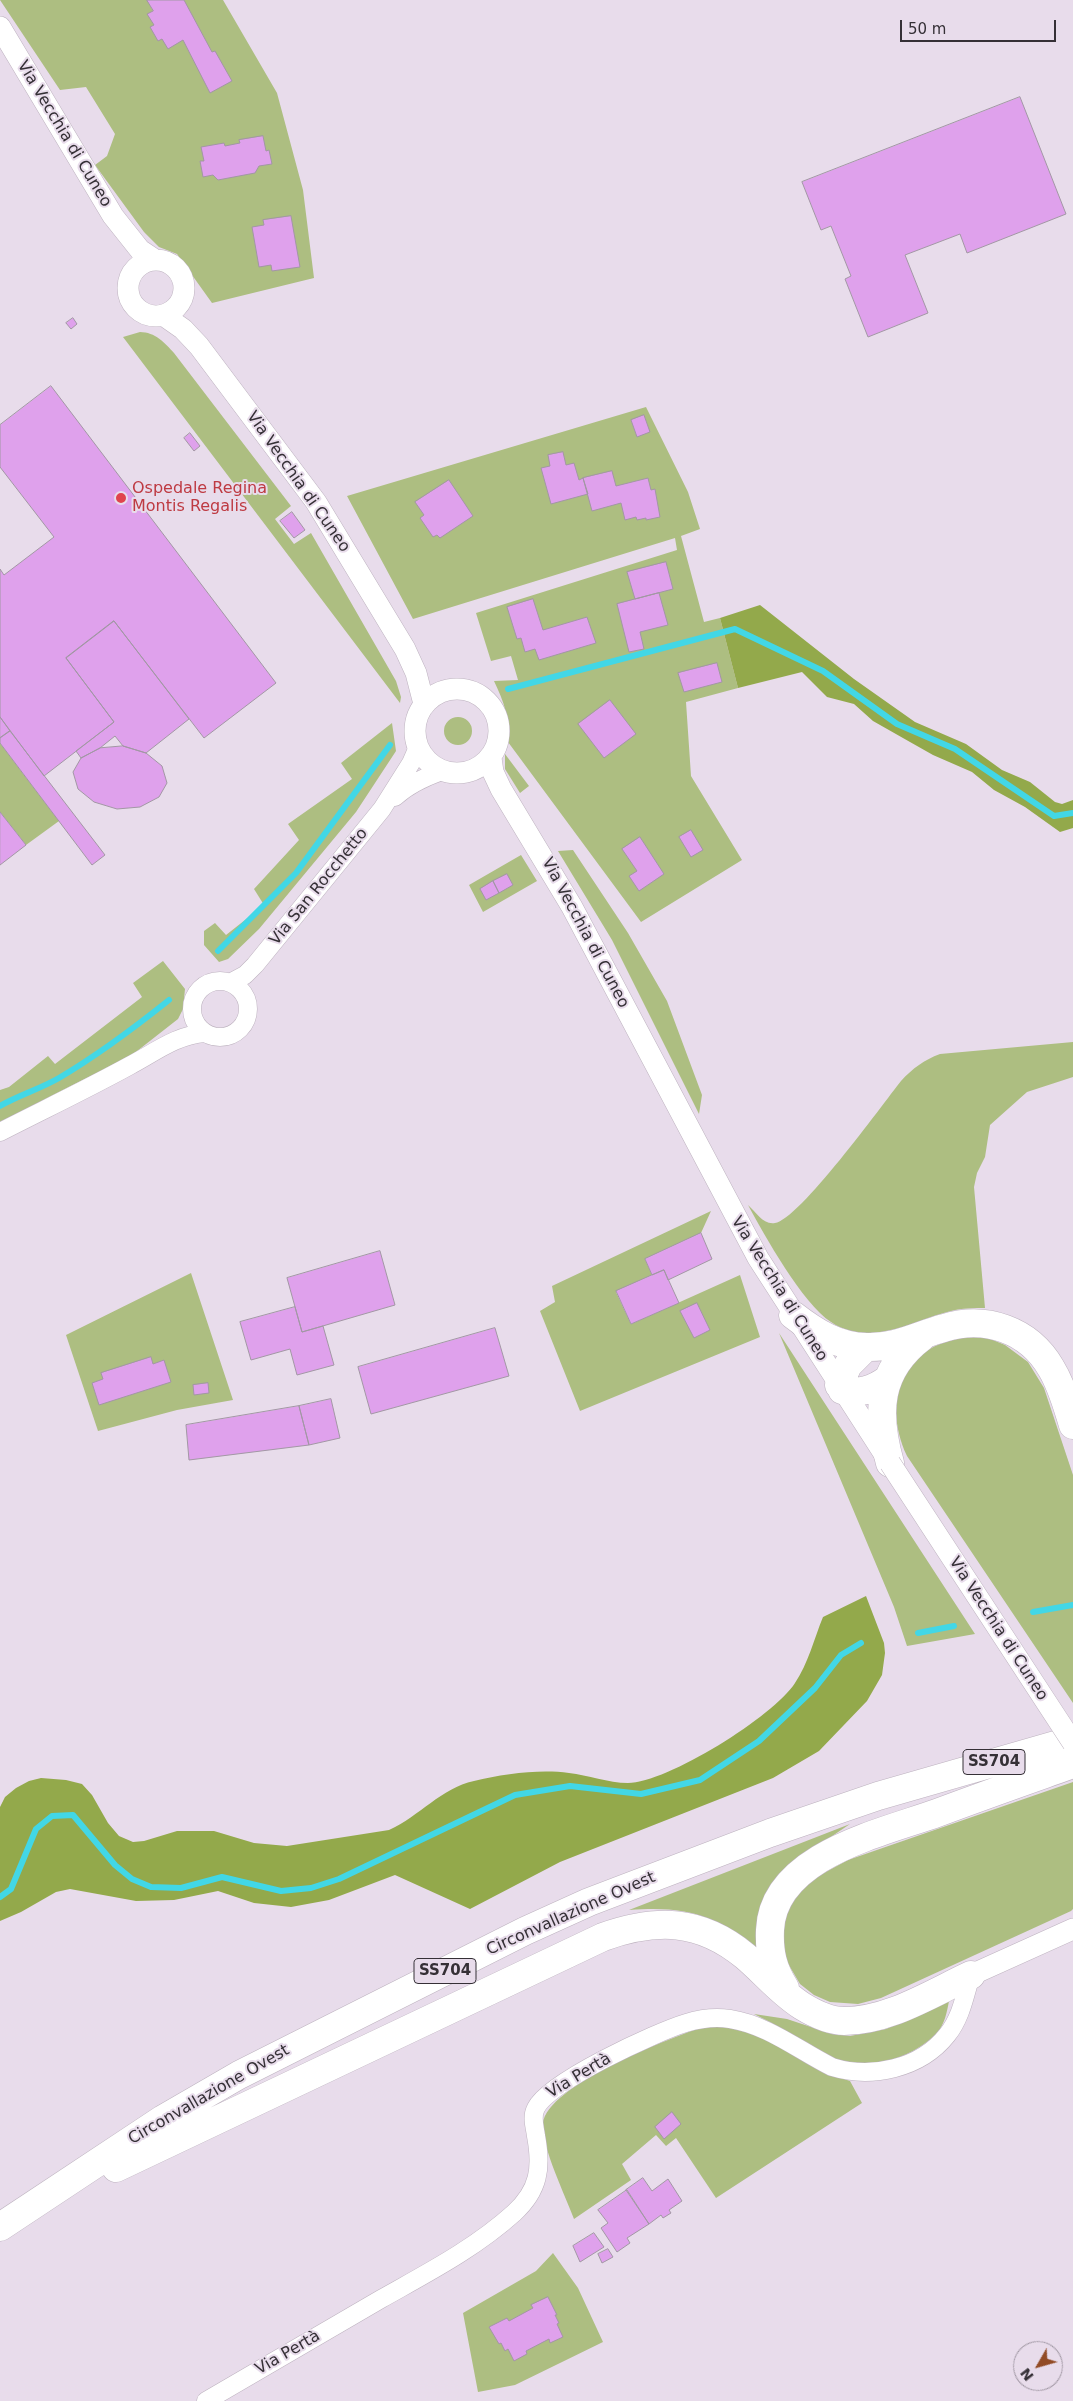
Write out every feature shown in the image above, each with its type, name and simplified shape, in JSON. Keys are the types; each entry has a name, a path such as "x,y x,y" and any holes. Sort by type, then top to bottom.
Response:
{"highway":[{"path":"792,1315 809,1327 838,1342 866,1347 898,1344 957,1324 986,1323 1010,1330 1041,1353 1051,1368 1060,1385 1073,1425"},
{"path":"890,1463 885,1444 882,1410 888,1379 900,1356 923,1336"},
{"path":"866,1347 848,1365 841,1387 859,1392 869,1390 888,1379"},
{"path":"914,1785 1073,1720"},
{"name":"Circonvallazione Ovest","path":"4,2224 163,2120 238,2075 525,1931 589,1902 770,1833 914,1785 1073,1741"},
{"path":"808,2010 786,1989 774,1966 771,1955 770,1926 773,1910 790,1882 820,1859 840,1848 1073,1764"},
{"path":"4,2224 225,2115 603,1937 629,1928 651,1924 673,1924 710,1933 745,1956 775,1986 808,2010 835,2021 870,2019 888,2014 971,1975"}],"street":[{"name":"Via Vecchia di Cuneo","path":"0,27 113,216 140,250 155,260 163,261 177,269 183,280 183,286 171,309"},
{"name":"Via Vecchia di Cuneo","path":"113,216 128,257 131,275 128,287 130,299 144,313 171,309"},
{"path":"131,275 145,262 155,260"},
{"name":"Via Vecchia di Cuneo","path":"171,309 183,330 199,346 316,502 405,649 416,673 424,704"},
{"name":"Via Vecchia di Cuneo","path":"405,649 448,690"},
{"path":"465,689 481,696 493,709 499,725 498,742 490,758 482,766 470,772 452,774 432,766 418,747 415,736 415,725 424,704 431,697 448,690 465,689"},
{"name":"Via San Rocchetto","path":"165,1045 179,1031 192,1012 194,998 202,986 211,982 221,981 230,983 245,975 256,965 382,809 404,776 418,747"},
{"name":"Via Vecchia di Cuneo","path":"490,758 493,772 516,816 551,868 731,1210 792,1315 1073,1741"},
{"name":"Via San Rocchetto","path":"382,809 405,788 424,777 442,771"},
{"name":"Via Vecchia di Cuneo","path":"470,772 483,780 516,816"},
{"name":"Via San Rocchetto","path":"0,1132 130,1066 165,1045 194,1034 205,1033 216,1036 228,1036 238,1030 247,1015 246,998 256,965"},
{"path":"230,983 239,988 246,998"},
{"path":"192,1012 197,1024 205,1033"},
{"path":"971,1975 1072,1928"},
{"name":"Via Pertà","path":"206,2401 468,2249 515,2212 526,2200 538,2176 540,2165 534,2121 536,2106 556,2088 587,2068 658,2033 685,2023 721,2018 744,2021 762,2028 832,2067 858,2073 889,2070 920,2057 947,2035 963,2004 971,1975"}],"green space":[{"path":"0,0 223,0 277,93 303,190 314,278 212,303 177,254 159,247 144,232 95,165 107,156 115,134 86,87 60,90"},
{"path":"140,332 155,336 174,353 291,506 275,519 294,544 311,533 396,681 401,697 400,703 123,337"},
{"path":"646,407 688,492 700,529 681,536 704,622 720,618 738,688 686,702 691,776 742,860 641,922 508,742 506,710 494,681 518,680 511,656 491,661 476,613 677,550 675,538 413,619 347,496"},
{"path":"760,605 854,679 915,722 966,744 1002,770 1030,782 1055,802 1062,804 1073,800 1073,828 1060,832 1025,807 994,790 972,772 933,755 873,721 854,704 827,697 802,672 738,688 720,618"},
{"path":"458,717 468,721 472,731 468,741 458,745 448,741 444,731 448,721"},
{"path":"392,723 396,751 356,812 259,929 228,959 219,962 204,945 204,931 215,923 226,935 264,905 254,889 299,840 288,824 352,779 341,763"},
{"path":"0,743 59,821 26,845 0,812"},
{"path":"505,754 529,786 520,793 505,769"},
{"path":"573,850 628,933 667,1001 702,1095 699,1114 612,940 558,851"},
{"path":"521,855 537,881 483,912 469,885"},
{"path":"163,961 185,989 183,1009 178,1019 132,1055 0,1122 0,1090 9,1087 48,1056 55,1064 142,997 133,983"},
{"path":"1073,1042 1073,1077 1027,1092 990,1125 985,1157 977,1173 974,1187 985,1308 955,1310 894,1329 872,1333 844,1329 820,1313 796,1285 748,1205 767,1222 775,1223 787,1217 840,1160 901,1081 914,1068 929,1059 940,1054"},
{"path":"711,1211 701,1233 645,1259 652,1275 616,1292 631,1324 740,1275 760,1337 580,1411 540,1311 555,1302 552,1286"},
{"path":"191,1273 233,1400 177,1410 98,1431 66,1335"},
{"path":"779,1333 975,1634 907,1646 894,1607"},
{"path":"973,1337 988,1338 1005,1345 1028,1362 1044,1388 1073,1475 1073,1703 907,1456 899,1434 896,1413 898,1393 904,1376 915,1361 930,1349 949,1341"},
{"path":"866,1596 884,1643 885,1653 882,1675 867,1701 819,1751 773,1778 560,1862 470,1909 395,1875 329,1900 291,1907 254,1903 218,1891 174,1900 136,1901 70,1889 56,1892 21,1912 0,1921 0,1807 5,1797 29,1781 41,1778 66,1780 82,1784 92,1795 108,1823 119,1836 133,1842 144,1841 177,1831 214,1831 254,1843 287,1846 389,1830 451,1790 474,1781 497,1776 558,1772 621,1783 646,1780 692,1760 766,1713 783,1697 800,1676 823,1617"},
{"path":"1073,1782 1073,1909 1071,1911 881,1998 858,2004 830,2002 814,1995 800,1984 783,1955 780,1925 798,1891 809,1881 848,1860"},
{"path":"850,1824 813,1849 760,1951 728,1929 699,1916 669,1910 629,1910"},
{"path":"949,2001 942,2026 927,2042 891,2060 864,2065 835,2060 754,2014 787,2019 832,2034 850,2036 886,2029"},
{"path":"709,2025 746,2028 838,2077 850,2081 862,2103 716,2198 676,2138 666,2146 656,2135 622,2164 631,2180 574,2219 555,2172 543,2133 543,2124 550,2109 565,2094 588,2078 614,2064"},
{"path":"553,2253 578,2288 603,2342 515,2385 478,2392 463,2313 536,2271"}],"building":[{"path":"147,0 184,0 212,52 215,51 232,81 210,93 183,40 168,49 162,39 158,41 150,27 154,25 147,14 153,11"},
{"path":"1020,97 1066,214 967,253 960,234 905,255 928,313 868,337 845,279 851,276 831,226 821,230 802,182"},
{"path":"263,136 266,151 269,150 272,164 259,166 255,173 218,180 213,175 203,177 200,161 204,161 201,147 224,143 225,146 240,143 239,140"},
{"path":"291,216 300,267 272,271 271,265 259,267 252,227 264,225 263,220"},
{"path":"73,318 77,324 71,329 66,323"},
{"path":"51,386 276,683 204,738 114,621 66,658 114,722 44,776 0,717 0,569 4,575 54,537 0,467 0,425"},
{"path":"644,415 650,432 637,437 631,420"},
{"path":"190,433 200,446 194,451 184,438"},
{"path":"563,452 566,465 574,463 579,480 583,478 588,494 551,504 541,468 550,466 548,455"},
{"path":"612,471 616,486 648,478 651,490 655,489 660,517 637,520 636,517 625,520 621,503 592,511 583,478"},
{"path":"449,480 473,516 440,538 437,535 433,537 420,518 424,515 415,502"},
{"path":"292,512 305,530 294,538 280,521"},
{"path":"666,562 673,589 635,599 627,572"},
{"path":"659,593 668,625 640,632 644,649 629,652 617,604"},
{"path":"533,599 543,630 587,617 596,643 539,660 535,649 525,652 521,638 517,639 507,607"},
{"path":"114,621 189,719 146,753 123,746 115,736 100,748 81,758 76,751 114,722 66,658"},
{"path":"717,663 722,682 684,692 678,673"},
{"path":"610,700 636,734 604,758 578,724"},
{"path":"0,717 10,731 0,738"},
{"path":"10,731 105,855 92,865 0,743 0,738"},
{"path":"123,746 146,753 162,766 167,783 159,797 140,807 117,809 94,802 78,789 73,772 81,758 100,748"},
{"path":"0,812 26,845 0,865"},
{"path":"691,830 703,850 691,857 679,837"},
{"path":"640,837 664,874 639,891 629,876 637,871 622,849"},
{"path":"507,874 513,885 499,893 493,881"},
{"path":"493,881 499,893 486,900 480,889"},
{"path":"701,1233 712,1259 668,1280 664,1270 652,1275 645,1259"},
{"path":"380,1251 395,1305 302,1332 287,1278"},
{"path":"664,1270 679,1303 631,1324 616,1291"},
{"path":"697,1303 710,1330 694,1338 680,1311"},
{"path":"295,1307 302,1332 323,1326 334,1365 297,1375 290,1349 251,1360 240,1322"},
{"path":"495,1328 509,1376 371,1414 358,1367"},
{"path":"151,1357 153,1364 164,1360 171,1382 99,1405 92,1383 103,1379 101,1373"},
{"path":"208,1383 209,1393 194,1395 193,1385"},
{"path":"331,1399 340,1438 309,1445 299,1406"},
{"path":"299,1406 309,1445 189,1460 186,1425"},
{"path":"672,2112 681,2124 664,2139 655,2127"},
{"path":"643,2178 652,2191 668,2179 682,2201 669,2210 671,2213 663,2218 661,2215 649,2224 626,2190"},
{"path":"627,2190 649,2224 627,2238 630,2243 617,2252 601,2228 608,2223 598,2210"},
{"path":"594,2233 604,2247 580,2262 573,2246"},
{"path":"608,2249 613,2257 602,2263 598,2254"},
{"path":"548,2297 557,2315 555,2315 559,2323 557,2324 563,2337 550,2343 549,2339 526,2351 527,2354 514,2361 508,2349 505,2351 489,2327 507,2318 509,2321 533,2308 531,2305"}],"waterway":[{"path":"508,689 735,629 823,671 897,724 955,749 1054,816 1073,813"},
{"path":"218,951 296,873 390,745"},
{"path":"0,1106 52,1082 73,1069 116,1041 169,1000"},
{"path":"1033,1612 1073,1605"},
{"path":"918,1633 954,1626"},
{"path":"0,1897 11,1889 36,1829 52,1816 73,1815 115,1865 132,1879 151,1887 181,1888 222,1877 281,1891 311,1888 339,1879 515,1795 570,1786 641,1794 700,1780 759,1741 815,1688 841,1655 861,1643"}],"place":[{"name":"Ospedale Regina Montis Regalis","path":"121,498"}]}
